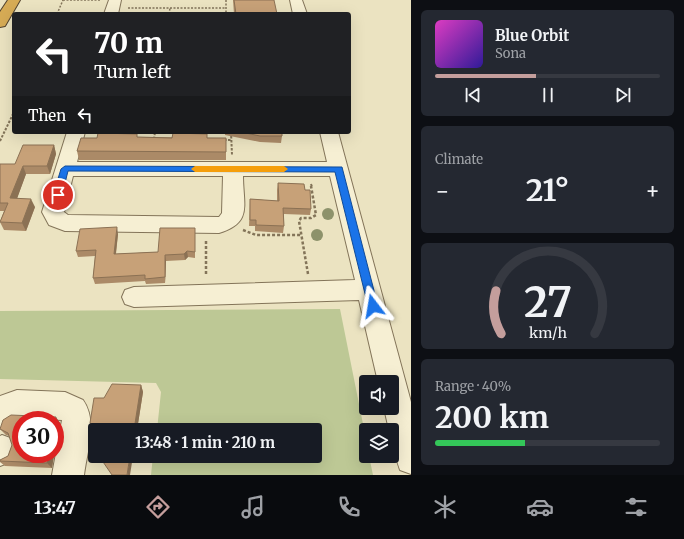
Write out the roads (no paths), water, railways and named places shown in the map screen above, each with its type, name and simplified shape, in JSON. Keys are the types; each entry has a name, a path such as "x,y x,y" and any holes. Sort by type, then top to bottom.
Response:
{"highway":[{"path":"0,23 14,0"}],"street":[{"path":"296,0 299,12"},
{"path":"75,134 53,212 54,216 61,222 219,225 230,220 234,211 233,169"},
{"path":"330,134 390,375"},
{"path":"65,169 233,169 297,164 339,169"},
{"path":"134,297 369,290"},
{"path":"0,414 10,406 17,404 70,407 77,416 66,461"},
{"path":"399,410 411,459"}]}
